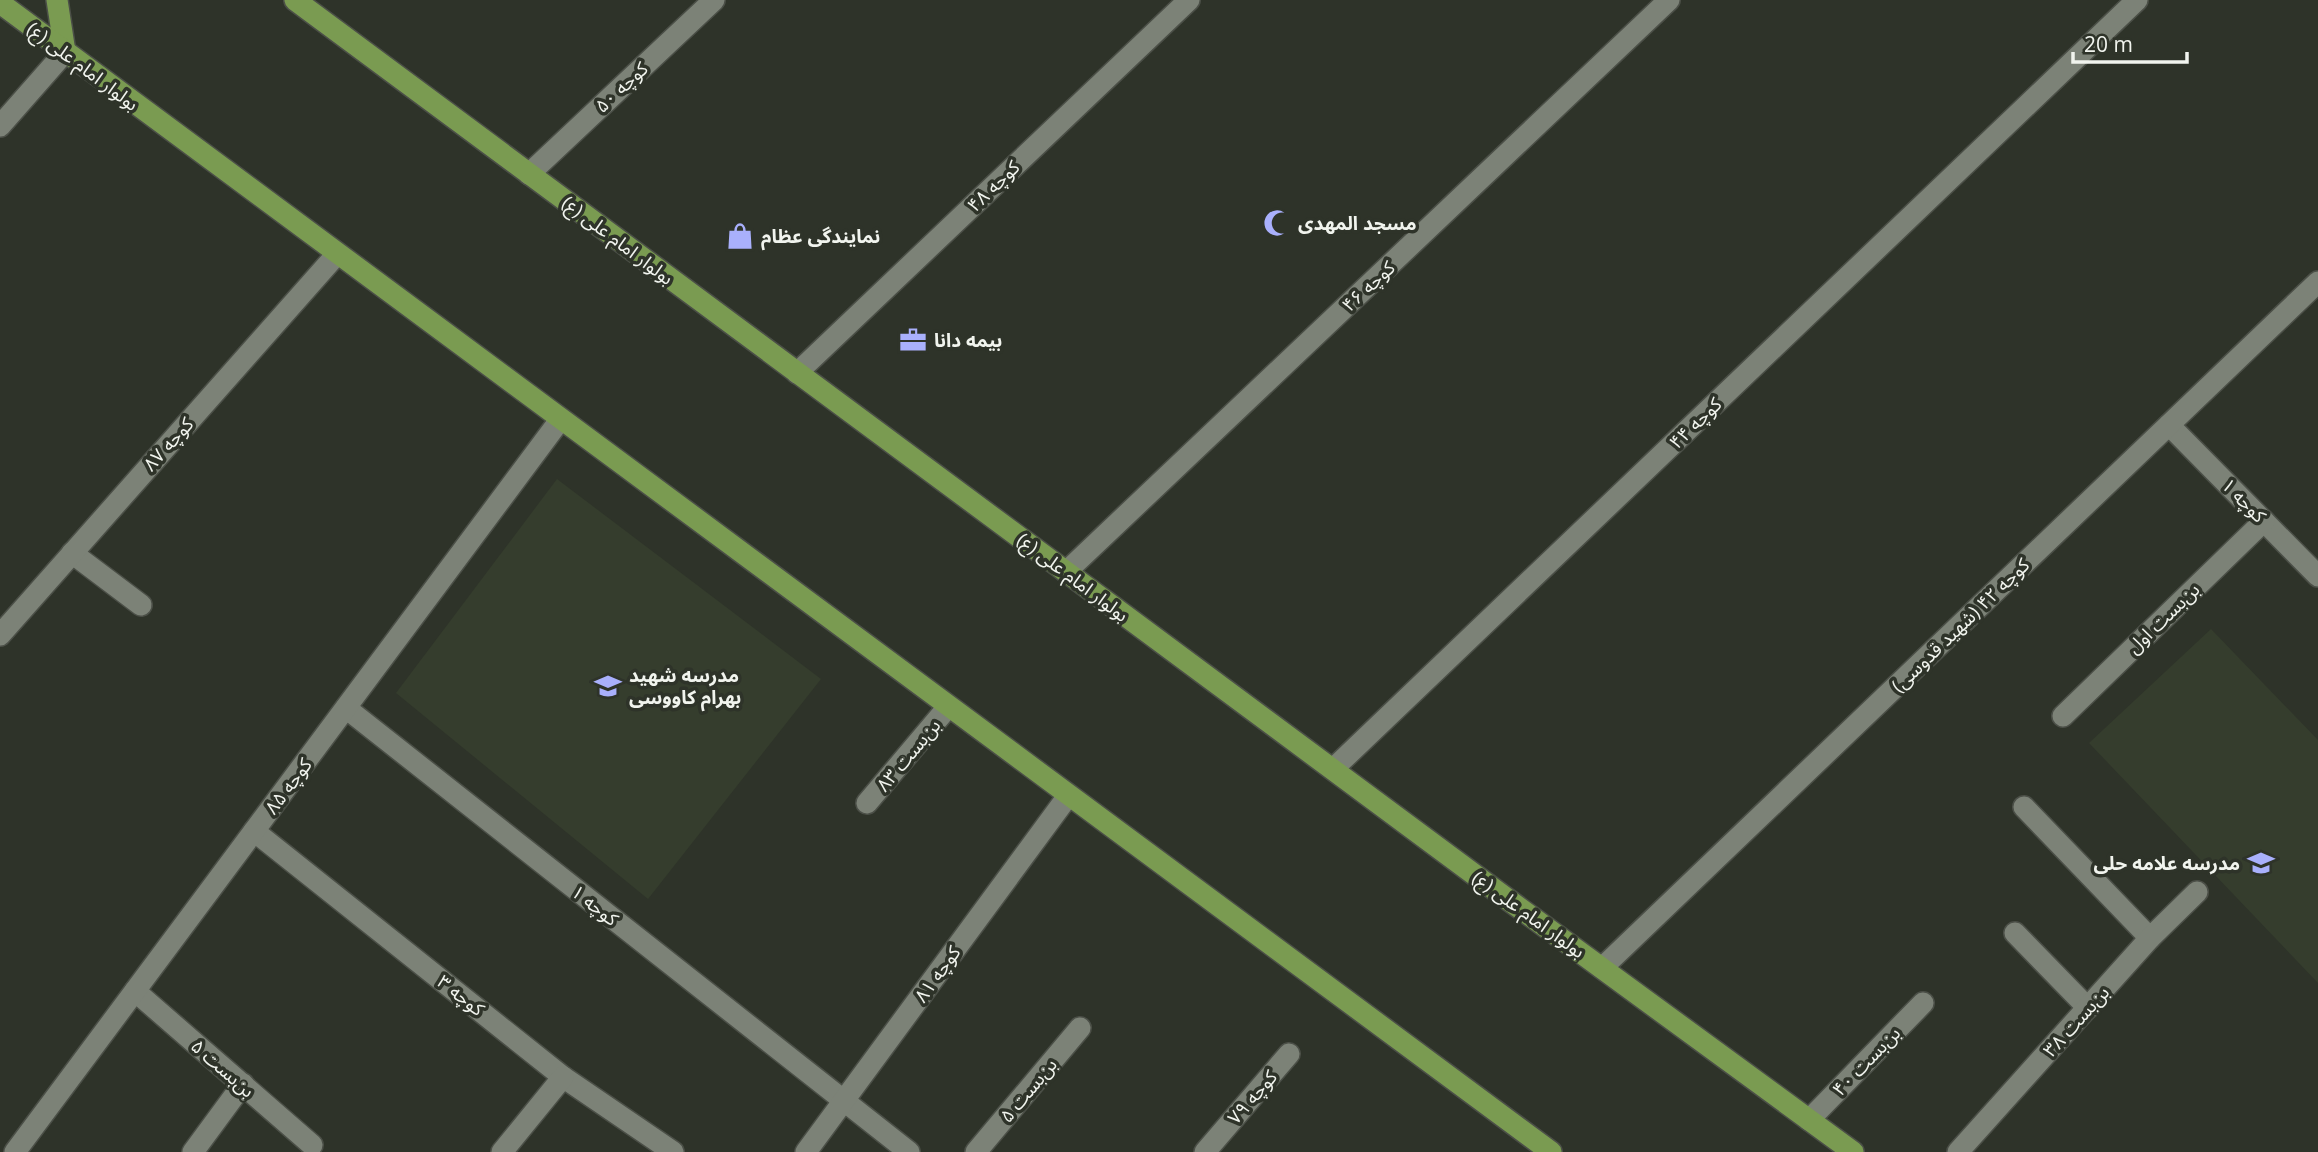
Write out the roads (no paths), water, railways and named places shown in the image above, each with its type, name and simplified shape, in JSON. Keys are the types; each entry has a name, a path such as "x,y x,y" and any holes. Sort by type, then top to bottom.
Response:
{"main road":[{"path":"57,0 65,52"},
{"name":"بولوار امام علی (ع)","path":"295,0 1853,1152"},
{"name":"بولوار امام علی (ع)","path":"0,3 1551,1152"}],"street":[{"name":"کوچه ۵۰","path":"529,174 713,0"},
{"name":"کوچه ۴۸","path":"797,373 1189,0"},
{"name":"کوچه ۴۶","path":"1066,572 1669,0"},
{"name":"کوچه ۴۴","path":"1333,769 2137,0"},
{"path":"0,127 65,52"},
{"name":"کوچه ۸۷","path":"0,635 337,254"},
{"name":"کوچه ۴۲ (شهید قدوسی)","path":"1602,968 2318,282"},
{"name":"کوچه ۸۵","path":"15,1152 561,420"},
{"name":"کوچه ۱","path":"2169,425 2318,576"},
{"name":"بن‌بست اول","path":"2063,716 2264,521"},
{"path":"72,553 141,605"},
{"name":"بن‌بست ۸۳","path":"867,803 948,707"},
{"name":"کوچه ۱","path":"346,708 909,1152"},
{"name":"کوچه ۸۱","path":"806,1152 1068,796"},
{"path":"2024,807 2150,938"},
{"name":"کوچه ۳","path":"254,831 563,1077 673,1152"},
{"name":"بن‌بست ۳۸","path":"1958,1152 2150,938 2197,892"},
{"path":"2015,933 2088,1008"},
{"name":"بن‌بست ۵","path":"135,991 312,1144"},
{"name":"بن‌بست ۴۰","path":"1809,1119 1923,1003"},
{"name":"بن‌بست ۵","path":"976,1152 1080,1027"},
{"name":"کوچه ۷۹","path":"1210,1146 1289,1054"},
{"path":"502,1152 563,1077"},
{"path":"193,1152 243,1084"}],"place":[{"name":"مسجد المهدی","path":"1277,223"},
{"name":"نمایندگی عظام","path":"740,236"},
{"name":"بیمه دانا","path":"913,340"},
{"name":"مدرسه شهید بهرام کاووسی","path":"608,686"},
{"name":"مدرسه علامه حلی","path":"2261,863"}]}
